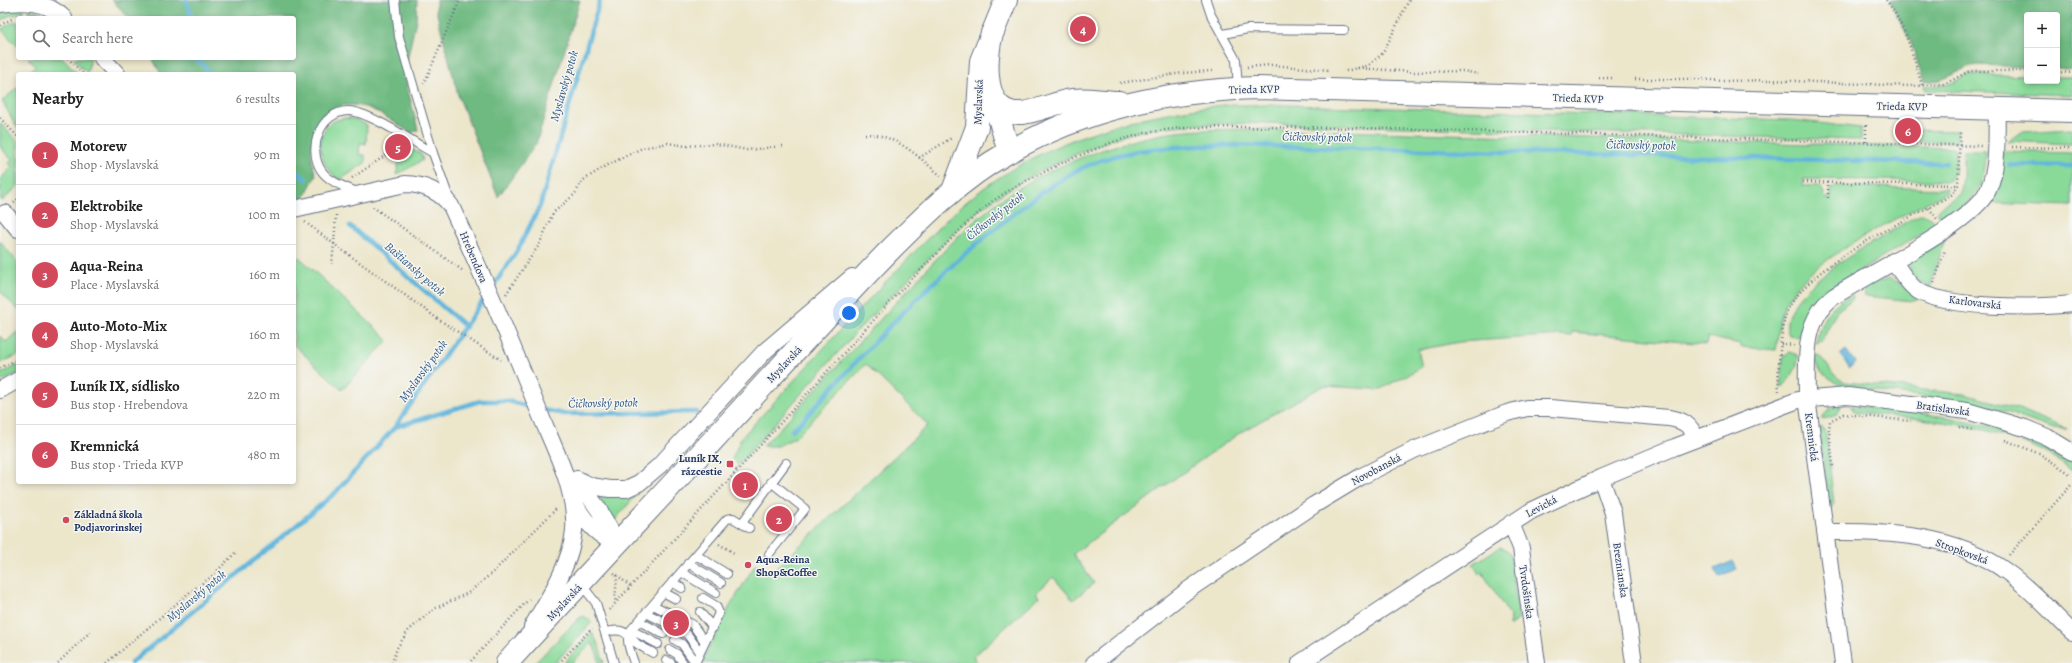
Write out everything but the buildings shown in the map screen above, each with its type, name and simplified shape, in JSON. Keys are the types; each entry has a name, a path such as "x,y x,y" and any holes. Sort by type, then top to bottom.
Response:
{"street":[{"name":"Myslavská","path":"514,656 830,314 923,217 954,188 977,127 980,67 1006,0"},
{"path":"0,4 26,2 47,3 62,16"},
{"name":"Myslavská","path":"992,33 988,64 989,85 993,97 1003,108 1019,113 1077,100 1138,102"},
{"path":"104,60 115,72"},
{"name":"Trieda KVP","path":"954,188 1009,152 1046,134 1088,117 1138,102 1238,78 1306,89 2072,111"},
{"path":"993,97 1009,152"},
{"name":"Kremnická","path":"1843,663 1807,398 1808,344 1814,320 1818,311 1824,304 1838,293 1944,230 1968,214 1979,204 1990,184 1995,146 1997,109"},
{"name":"Hrebendova","path":"298,216 339,204 362,194 399,185 414,185 440,194 451,206 496,308 560,463 566,499"},
{"path":"5,213 16,227"},
{"path":"577,479 591,486 617,489 633,487 644,480 765,351 923,217"},
{"name":"Karlovarská","path":"1893,261 1913,287 1934,297 2000,306 2039,307 2072,304"},
{"path":"0,390 16,381"},
{"name":"Bratislavská","path":"1807,398 1848,396 1961,410 1986,415 2025,428 2071,449"},
{"name":"Levická","path":"1300,663 1511,523 1550,501 1601,478 1696,439 1790,402 1807,398"},
{"name":"Novobanská","path":"1094,663 1188,590 1343,487 1389,461 1508,413 1537,408 1669,418 1680,420 1690,426 1696,439"},
{"path":"560,463 577,479 599,510 618,544"},
{"name":"Breznianska","path":"1601,478 1613,512 1634,663"},
{"path":"566,499 592,527 606,539 618,544"},
{"path":"514,656 562,571 571,546 574,515 566,499"},
{"name":"Tvrdošínska","path":"1511,523 1521,548 1537,663"},
{"name":"Stropkovská","path":"1825,532 1906,535 1929,539 1977,554 2000,567 2014,578 2072,632"}],"lane":[{"path":"395,0 399,37 417,100 451,206"},
{"path":"1206,0 1210,15 1223,34 1236,60 1238,78"},
{"path":"1223,34 1248,29 1344,30"},
{"path":"339,204 320,168 316,149 317,139 323,124 330,118 341,112 348,111 364,114 433,152"},
{"path":"634,663 630,631 728,518 745,526 771,482 786,463"},
{"path":"769,554 805,509 771,482"},
{"path":"696,555 727,574"},
{"path":"688,563 721,583"},
{"path":"681,572 716,593"},
{"path":"672,582 682,588"},
{"path":"581,584 596,604 606,632 614,663"},
{"path":"663,592 676,599"},
{"path":"675,640 682,644 695,662 719,617 719,611 713,604 703,598"},
{"path":"653,605 673,615"},
{"path":"700,612 713,628"},
{"path":"646,613 668,624"},
{"path":"639,621 663,634"},
{"path":"685,621 692,624 705,642"},
{"path":"606,632 630,631 658,644"},
{"path":"630,631 637,644 653,653"},
{"path":"680,631 687,634 700,652"},
{"path":"670,650 677,654 683,663"}],"path":[{"path":"417,100 460,0"},
{"path":"1339,71 1369,65 1383,53 1410,0"},
{"path":"1886,0 1892,7 1908,39 1922,85"},
{"path":"70,60 81,72"},
{"path":"1238,78 1271,65 1332,71"},
{"path":"1358,68 1414,72 1463,71 1483,75"},
{"path":"1628,79 1701,79 1722,82 1771,80 1922,85 1944,84 1970,71 2024,72"},
{"path":"2060,72 2072,73"},
{"path":"1596,79 1616,78"},
{"path":"0,118 16,135"},
{"path":"559,663 738,471 900,291 963,227 991,202 1016,186 1066,161 1113,142 1145,133 1179,128 1361,128 2072,148"},
{"path":"1908,131 1908,143"},
{"path":"1790,402 1778,390 1781,347 1788,309 1798,293 1820,273 1860,245 1953,194 1958,185 1960,132"},
{"path":"865,134 884,136 902,145 954,188"},
{"path":"496,308 539,245 553,213 575,194 582,181 604,167 642,148 668,143 686,146 716,144 747,150 783,146"},
{"path":"330,216 339,204 398,147"},
{"path":"1803,182 1958,185"},
{"path":"1828,182 1828,198"},
{"path":"332,264 339,204"},
{"path":"379,204 372,206 466,272 480,270"},
{"path":"298,216 311,221"},
{"path":"298,216 334,244 438,319 502,361"},
{"path":"0,368 16,360"},
{"path":"1833,467 1829,430 1830,421 1836,417 1843,414 1914,421"},
{"path":"1953,425 1973,430"},
{"path":"2002,439 2040,454 2072,475"},
{"path":"730,464 738,471"},
{"path":"2000,567 2022,538 2072,484"},
{"path":"392,663 397,648 408,631 434,609 468,593 492,573 566,499"},
{"path":"711,538 734,553"},
{"path":"107,663 190,592 211,577 236,552"},
{"path":"617,575 630,587"},
{"path":"471,661 533,594"},
{"path":"58,663 90,632"}],"green space":[{"path":"112,0 417,0 416,20 404,74 418,130 411,133 382,115 365,107 350,105 337,108 326,114 319,123 314,134 312,161 316,175 298,209 296,209 296,72 160,72 153,60 296,60 296,16 127,16"},
{"path":"436,0 580,0 536,144 498,197 458,95 436,10"},
{"path":"1889,0 2072,0 2072,69 2060,68 2060,12 2024,12 2024,67 1970,66 1941,80 1924,82 1910,40"},
{"path":"23,9 23,13 8,16 0,21 0,13"},
{"path":"29,10 37,11 47,16 30,16 28,15"},
{"path":"16,22 16,45 1,29"},
{"path":"30,60 65,60 76,72 29,72 35,66"},
{"path":"75,60 90,60 86,72"},
{"path":"1969,74 2024,76 2024,84 2060,84 2060,77 2072,77 2072,95 1925,90 1924,86 1938,86 1957,81"},
{"path":"16,89 16,126 2,101"},
{"path":"1224,105 1288,105 1792,120 1861,128 1861,140 1262,123 1176,126 1131,133 1054,164 1024,180 996,198 968,219 857,331 738,465 732,459 741,438 841,329 936,230 959,208 984,188 1023,163 1078,138 1106,128 1164,114"},
{"path":"346,118 355,119 367,125 366,144 360,143 359,154 365,155 365,163 340,180 331,173 325,164 320,144 322,135 327,127 335,121"},
{"path":"0,123 16,140 16,188 1,202 0,179 12,167 9,163 12,160 0,147"},
{"path":"1262,129 1956,148 1956,162 1953,175 1951,179 1947,181 1803,179 1803,186 1818,186 1824,193 1825,198 1831,198 1831,190 1836,186 1947,189 1946,193 1884,225 1839,252 1802,282 1789,297 1783,310 1776,350 1740,347 1740,344 1708,337 1706,344 1572,332 1571,336 1561,335 1459,342 1418,350 1422,367 1377,391 1375,389 1323,386 1241,432 1174,479 1073,554 1094,583 1073,600 1053,577 1036,593 1039,597 973,657 978,663 701,663 729,608 755,565 771,573 928,425 866,364 796,437 778,446 763,446 933,262 968,227 1009,194 1027,183 1066,164 1108,148 1148,137 1176,132"},
{"path":"2072,129 2072,144 2007,141 2022,132"},
{"path":"1909,130 1957,131 1957,140 1955,142 1909,141"},
{"path":"403,145 421,154 423,160 396,175"},
{"path":"1963,151 1986,151 1985,164 1980,185 1970,201 1942,221 1937,210 1956,197 1962,187"},
{"path":"2003,151 2072,153 2072,206 1988,203"},
{"path":"1922,214 1931,218 1937,224 1821,295 1808,312 1798,338 1789,335 1787,320 1793,305 1821,276 1839,263"},
{"path":"1945,238 1930,288 1913,277 1910,269 1911,258"},
{"path":"0,241 16,261 16,308 0,291"},
{"path":"299,257 388,340 342,390 296,347 296,260"},
{"path":"1889,278 1903,285 1916,296 1916,300 1913,301 1864,296 1864,286"},
{"path":"1852,294 1852,299 1836,312 1822,341 1816,343 1820,326 1827,314 1837,303"},
{"path":"16,333 16,356 0,363 0,336 6,342"},
{"path":"1790,352 1798,355 1797,365 1790,378 1781,389 1783,356"},
{"path":"1815,354 1823,360 1835,376 1845,382 1964,394 2019,409 2067,429 2050,428 2006,412 1970,402 1843,387 1822,373 1814,360"},
{"path":"16,366 16,374 0,382 0,374"},
{"path":"1841,405 1837,414 1821,419 1829,409"},
{"path":"1851,406 1937,416 1993,427 2020,436 2047,448 2072,463 2072,471 2049,455 2024,443 1997,434 1940,422 1856,413 1853,411"},
{"path":"1819,427 1823,428 1826,434 1834,504 1830,509"},
{"path":"638,493 614,521 598,496 630,495"},
{"path":"1500,547 1506,549 1510,555 1519,619 1509,626 1510,616 1482,572 1479,574 1473,564"},
{"path":"584,616 592,622 555,663 535,663 579,618"},
{"path":"592,632 599,646 604,663 599,663 598,656 592,643 572,663 564,663"}],"water":[{"path":"1846,350 1855,362 1850,368 1840,355"},
{"path":"1733,561 1737,569 1719,577 1715,569"}],"waterway":[{"name":"Baštiansky potok","path":"186,0 191,16"},
{"name":"Myslavský potok","path":"492,288 517,251 540,206 600,0"},
{"name":"Baštiansky potok","path":"197,60 204,65 208,72"},
{"name":"Čičkovský potok","path":"792,430 902,314 954,263 982,240 1063,178 1099,161 1132,152 1149,149 1234,145 1946,163"},
{"name":"Čičkovský potok","path":"2009,165 2072,166"},
{"name":"Baštiansky potok","path":"296,172 306,179"},
{"name":"Baštiansky potok","path":"350,226 466,327"},
{"name":"Myslavský potok","path":"131,663 335,493 395,427 486,296"},
{"name":"Čičkovský potok","path":"395,427 480,401 508,401 534,408"},
{"name":"Čičkovský potok","path":"543,410 564,414 697,412"}],"place":[{"name":"Auto-Moto-Mix","path":"1083,29"},
{"name":"Kremnická","path":"1908,131"},
{"name":"Luník IX, sídlisko","path":"398,147"},
{"name":"Luník IX, rázcestie","path":"730,464"},
{"name":"Motorew","path":"745,485"},
{"name":"Elektrobike","path":"779,519"},
{"name":"Základná škola Podjavorinskej","path":"66,520"},
{"name":"Aqua-Reina Shop&Coffee","path":"748,565"},
{"name":"Aqua-Reina","path":"676,623"}]}
